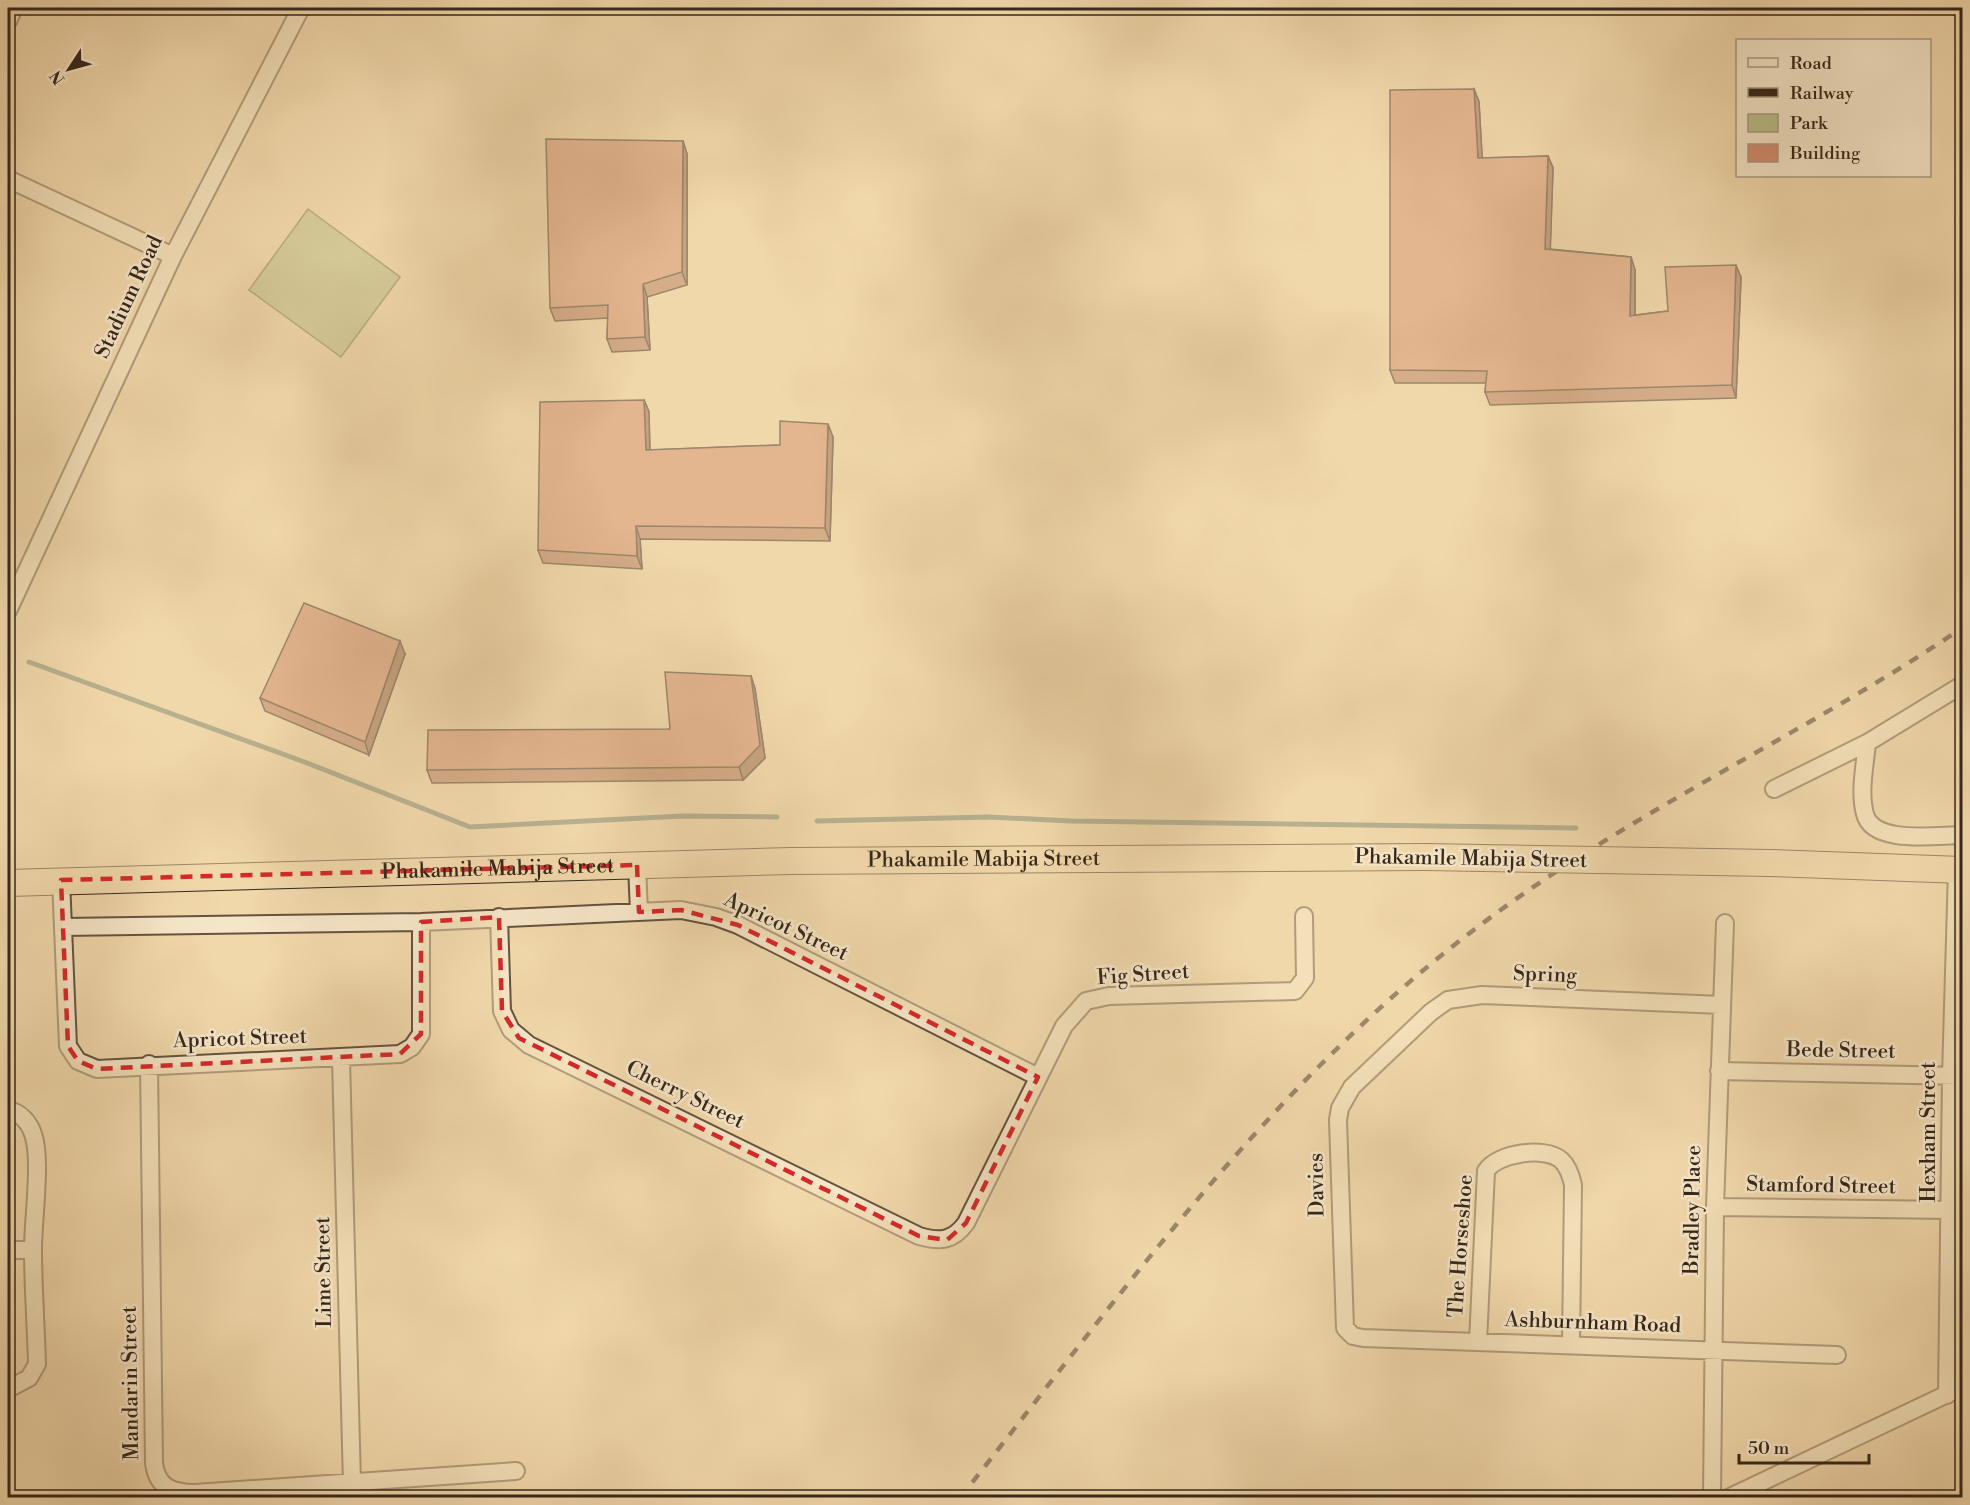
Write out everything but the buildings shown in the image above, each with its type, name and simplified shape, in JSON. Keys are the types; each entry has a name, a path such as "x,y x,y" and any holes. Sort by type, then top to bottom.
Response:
{"highway":[{"name":"Phakamile Mabija Street","path":"8,883 803,861 1425,857 1770,863 1960,870"}],"street":[{"path":"8,21 14,8"},
{"name":"Stadium Road","path":"8,611 173,256 301,8"},
{"path":"8,179 173,256"},
{"path":"1774,789 1867,744 1962,685"},
{"path":"1867,744 1863,800 1865,815 1872,828 1885,834 1901,836 1962,835"},
{"path":"637,865 639,912"},
{"name":"Hexham Street","path":"1947,1395 1957,1207 1960,870"},
{"name":"Apricot Street","path":"61,880 68,1046 72,1055 85,1066 97,1069 149,1064 341,1059 400,1054 418,1041 421,1034 421,922"},
{"name":"Apricot Street","path":"63,927 421,922 681,910 716,917 738,925 1038,1077"},
{"name":"Fig Street","path":"947,1240 959,1233 966,1223 1064,1026 1086,1001 1109,996 1295,991 1305,978 1304,916"},
{"name":"Cherry Street","path":"499,917 502,1011 506,1021 519,1038 919,1236 947,1240"},
{"name":"Bradley Place","path":"1712,1497 1715,1208 1725,924"},
{"name":"Spring","path":"1386,1052 1431,1012 1458,997 1482,995 1722,1005"},
{"name":"Davies","path":"1348,1332 1343,1316 1338,1120 1340,1108 1352,1087 1386,1052"},
{"name":"Lime Street","path":"341,1059 352,1484"},
{"name":"Mandarin Street","path":"149,1064 155,1474 163,1486 180,1493 352,1484 516,1471"},
{"name":"Bede Street","path":"1719,1071 1957,1076"},
{"path":"8,1110 22,1116 34,1135 36,1152 33,1250 37,1364 29,1378 8,1389"},
{"name":"The Horseshoe","path":"1478,1342 1486,1171 1492,1162 1510,1155 1545,1154 1562,1160 1570,1172 1573,1185 1570,1344"},
{"name":"Stamford Street","path":"1715,1208 1957,1207"},
{"path":"8,1250 33,1250"},
{"name":"Ashburnham Road","path":"1348,1332 1362,1338 1837,1355"},
{"path":"1728,1497 1962,1387"}],"highlighted area":[{"path":"637,865 639,912 681,910 738,925 1038,1077 966,1223 947,1240 919,1236 519,1038 502,1011 499,917 421,922 421,1034 400,1054 97,1069 78,1061 68,1046 61,880"}],"green space":[{"path":"308,209 400,277 341,357 249,290"}],"waterway":[{"path":"29,662 302,761 470,827 682,816 777,817"},
{"path":"817,821 989,817 1071,821 1576,828"}],"railway":[{"path":"960,1498 1200,1197 1263,1125 1330,1055 1400,990 1475,929 1533,887 1593,848 1841,704 1962,628"}]}
